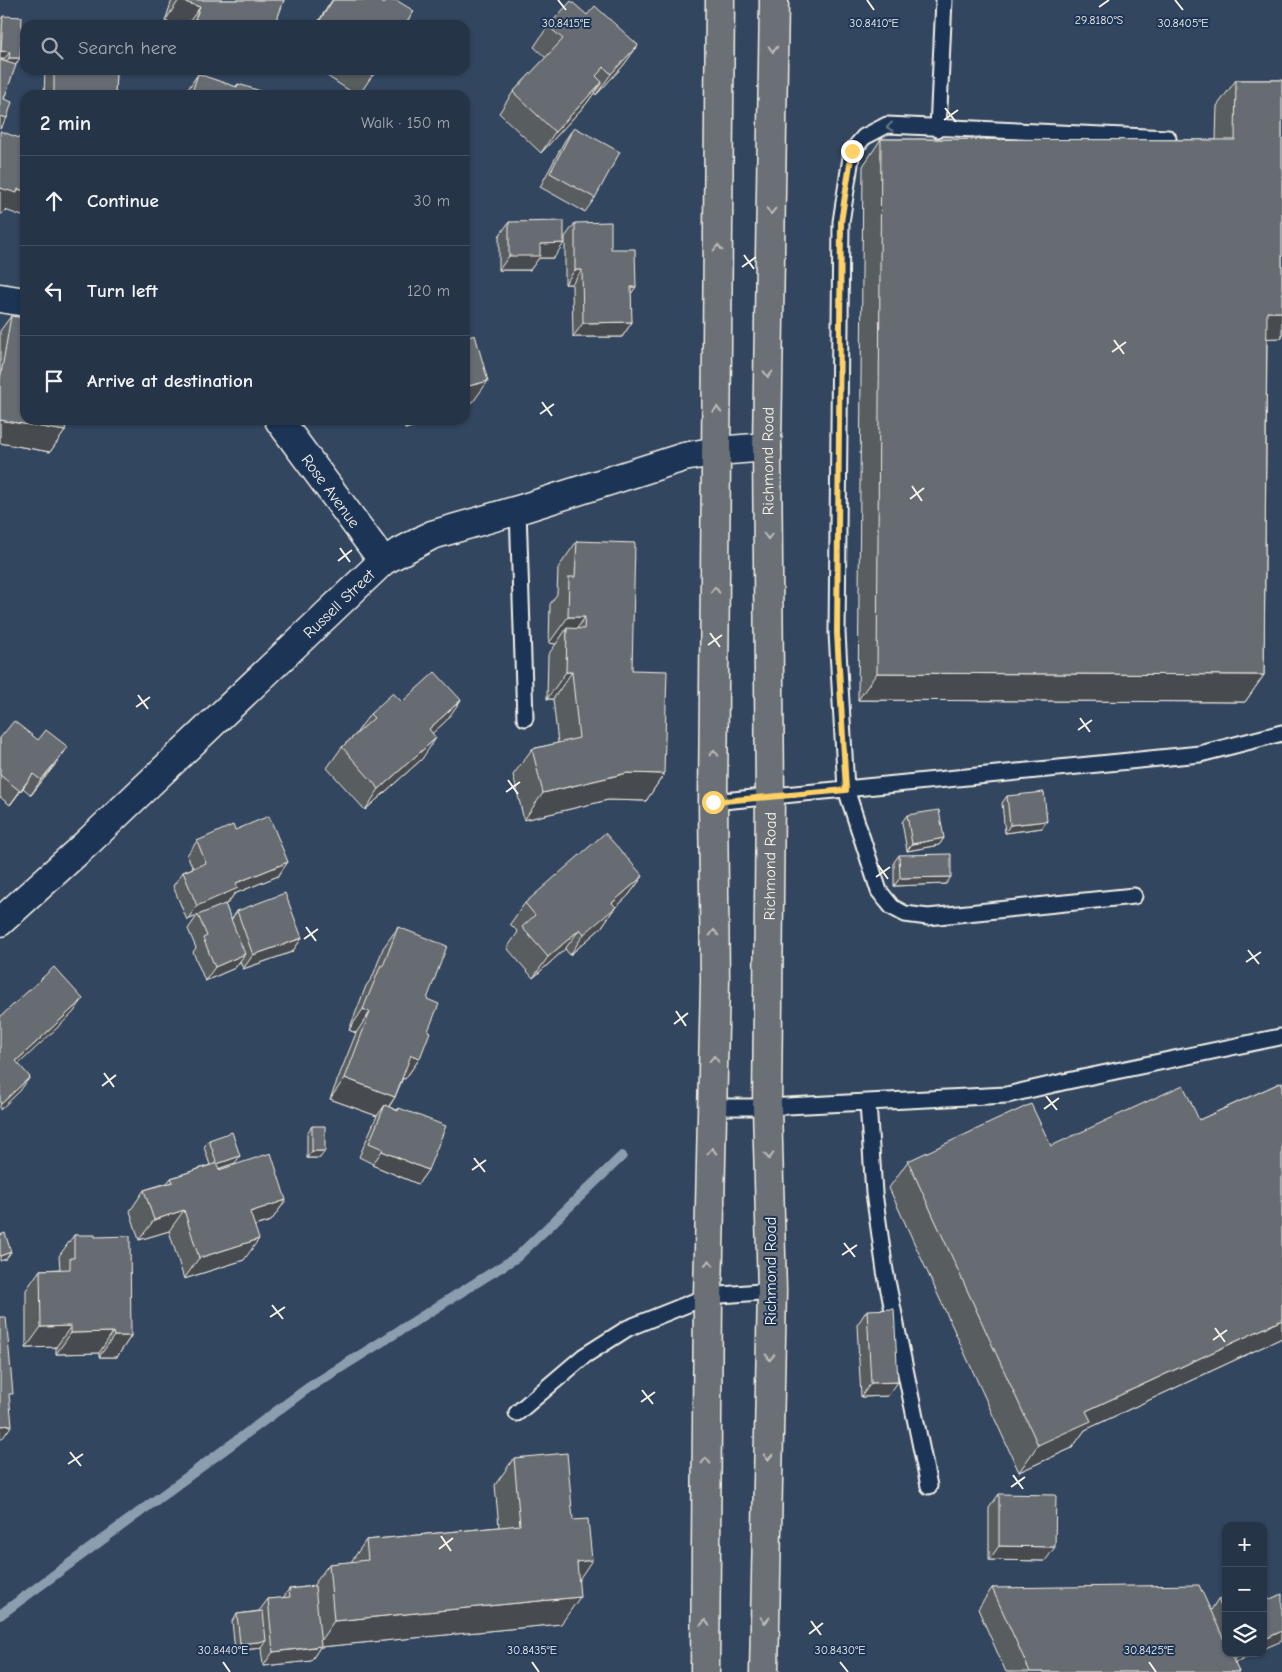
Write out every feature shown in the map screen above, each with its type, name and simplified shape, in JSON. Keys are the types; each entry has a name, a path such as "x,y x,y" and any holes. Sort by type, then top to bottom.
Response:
{"highway":[{"path":"705,1672 708,1296 715,982 713,802 720,0"},
{"name":"Richmond Road","path":"764,1672 772,1290 768,1107 770,797 767,447 774,0"}],"street":[{"path":"0,298 20,301"},
{"name":"Rose Avenue","path":"283,425 383,561"},
{"name":"Russell Street","path":"0,922 383,561 432,535 518,510 684,457 717,451 767,447"}],"lane":[{"path":"938,129 944,0"},
{"path":"1134,896 928,917 905,914 892,907 878,891 846,790 837,633 841,222 852,151 864,137 887,125 938,129 1168,138"},
{"path":"518,510 524,718"},
{"path":"713,802 1200,754 1282,733"},
{"path":"713,1107 768,1107 1007,1096 1063,1082 1280,1037"},
{"path":"868,1103 874,1193 885,1271 929,1486"},
{"path":"517,1414 584,1356 628,1328 708,1296 772,1290"}],"building":[{"path":"179,0 284,0 277,20 198,20 195,19 200,7"},
{"path":"333,0 379,0 384,4 386,0 396,0 414,11 408,20 320,20"},
{"path":"571,1 587,15 595,6 638,45 611,74 604,67 596,76 602,82 555,132 513,92 563,39 548,26"},
{"path":"3,16 22,17 22,20 20,20 20,58 9,58 10,52 1,51"},
{"path":"0,60 16,65 4,99 12,102 7,118 0,116"},
{"path":"54,75 116,75 115,90 54,90"},
{"path":"198,75 201,75 237,87 238,84 257,90 193,90"},
{"path":"1236,80 1282,80 1282,312 1267,312 1264,675 877,673 881,139 1235,140"},
{"path":"574,127 620,152 595,198 550,173"},
{"path":"0,131 20,138 20,190 18,189 17,193 0,188"},
{"path":"564,221 564,243 540,244 540,256 509,256 509,222"},
{"path":"611,222 611,249 635,249 636,287 631,287 632,322 583,323 582,270 575,270 575,223"},
{"path":"11,316 20,317 20,423 0,420 0,380"},
{"path":"475,335 488,381 470,386 470,336"},
{"path":"30,425 66,425 65,431"},
{"path":"577,541 635,543 632,670 667,671 664,774 627,773 543,793 532,749 579,738 572,672 566,672 567,628 584,629 585,617 568,617 569,577 575,577"},
{"path":"435,672 461,700 429,729 436,738 379,789 342,747 374,718 370,714 393,693 402,702"},
{"path":"14,721 38,740 46,730 68,747 41,780 33,774 20,791 0,775 0,738"},
{"path":"1044,792 1047,821 1010,825 1007,796"},
{"path":"939,810 944,838 912,844 907,815"},
{"path":"269,816 288,862 236,883 238,888 197,906 183,872 206,863 197,841 233,825 235,830"},
{"path":"605,833 643,876 612,903 616,907 584,934 580,929 548,957 522,927 535,915 525,903"},
{"path":"951,854 951,877 900,878 899,855"},
{"path":"285,893 302,938 253,955 237,911"},
{"path":"225,904 245,954 215,967 203,938 207,936 198,915"},
{"path":"398,927 447,946 427,999 439,1004 428,1031 430,1032 420,1058 411,1055 395,1097 345,1078 370,1012 363,1009 381,965 383,966"},
{"path":"54,967 83,999 16,1061 30,1077 1,1104 0,1017"},
{"path":"1282,1082 1282,1320 1086,1411 1091,1421 1038,1445 908,1161 1031,1104 1051,1146 1183,1085 1199,1120"},
{"path":"385,1105 398,1111 399,1108 446,1126 428,1170 382,1151 383,1149 369,1143"},
{"path":"312,1126 325,1126 325,1151 312,1151"},
{"path":"232,1132 240,1156 217,1164 209,1140"},
{"path":"271,1153 286,1200 250,1212 259,1239 199,1258 184,1210 154,1220 144,1190 173,1182 171,1178 217,1163 219,1170"},
{"path":"5,1233 11,1252 0,1256 0,1235"},
{"path":"74,1235 95,1235 95,1237 130,1236 131,1336 114,1336 113,1332 71,1333 71,1326 41,1327 40,1270 70,1269 70,1258 74,1258"},
{"path":"894,1309 898,1382 871,1383 867,1310"},
{"path":"0,1317 6,1317 13,1394 9,1394 12,1425 0,1426"},
{"path":"567,1453 573,1520 588,1519 592,1560 577,1562 580,1597 334,1621 329,1564 368,1560 366,1540 520,1525 514,1458"},
{"path":"999,1494 1056,1495 1055,1547 999,1546"},
{"path":"1199,1585 1222,1635 1222,1657 1232,1657 1239,1672 1030,1672 992,1588"},
{"path":"315,1586 321,1646 273,1652 268,1599 290,1597 289,1589"},
{"path":"1282,1594 1282,1631 1267,1638 1267,1612 1267,1600"},
{"path":"1222,1598 1222,1608 1218,1599"},
{"path":"263,1611 266,1641 240,1644 237,1614"}],"waterway":[{"path":"0,1615 308,1388 517,1257 622,1156"}],"route":[{"path":"713,802 846,790 837,633 841,222 852,151"}]}
